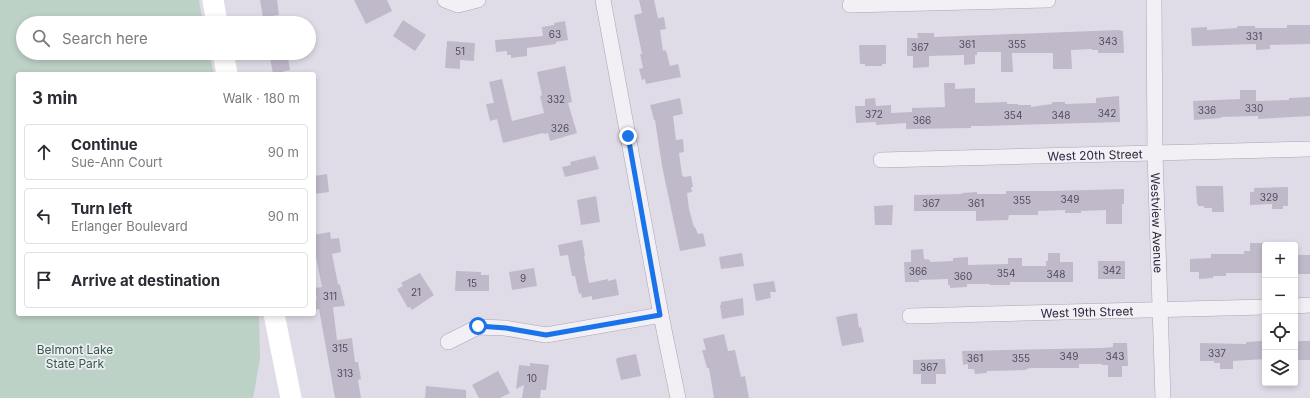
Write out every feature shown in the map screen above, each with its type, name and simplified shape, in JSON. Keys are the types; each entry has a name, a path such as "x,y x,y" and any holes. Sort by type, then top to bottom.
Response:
{"street":[{"path":"213,0 216,16"},
{"path":"445,0 458,5 478,0"},
{"path":"603,0 660,315 678,398"},
{"path":"850,5 1048,0"},
{"name":"Westview Avenue","path":"1154,0 1155,154 1163,398"},
{"path":"224,60 227,72"},
{"name":"West 20th Street","path":"881,160 1310,149"},
{"path":"1298,306 1310,305"},
{"name":"West 19th Street","path":"910,316 1262,307"},
{"path":"448,342 478,326 506,328 546,335 660,315"},
{"path":"274,316 291,398"}],"green space":[{"name":"Belmont Lake State Park","path":"0,0 199,0 202,16 16,16 16,60 211,60 214,72 16,72 16,316 259,316 260,359 253,398 0,398"}],"building":[{"path":"260,0 277,0 279,15 263,16"},
{"path":"354,0 387,0 392,11 366,24"},
{"path":"639,0 654,0 658,18 664,17 666,29 660,30 663,51 666,50 670,66 678,64 681,77 646,84 645,79 642,80 639,69 643,68 640,54 642,54 634,15 642,13"},
{"path":"403,20 426,35 415,51 393,36"},
{"path":"565,21 568,40 556,42 556,44 527,48 527,56 511,58 511,55 507,55 507,51 496,52 495,40 543,36 542,27"},
{"path":"1287,25 1310,25 1310,44 1270,45 1270,49 1256,50 1256,44 1192,46 1191,28 1207,27 1207,30 1237,28 1237,26 1255,26 1255,28 1287,28"},
{"path":"1123,31 1124,53 1098,53 1098,50 1092,49 1071,50 1072,69 1053,69 1053,53 1012,53 1013,72 1001,72 1001,52 977,52 977,55 975,55 975,64 964,65 964,55 929,56 929,67 913,68 913,56 907,56 907,38 918,38 917,33 934,33 934,37"},
{"path":"447,41 475,43 474,61 460,60 460,69 445,68"},
{"path":"859,45 886,45 886,64 882,64 882,66 865,66 865,64 860,64"},
{"path":"270,60 288,60 290,70 273,72"},
{"path":"565,66 572,102 568,103 577,133 550,141 548,133 543,133 503,143 497,119 490,121 486,104 494,103 489,82 502,79 512,121 544,113 537,72"},
{"path":"944,83 955,83 955,89 975,88 975,103 1007,102 1007,104 1031,105 1031,107 1052,104 1052,102 1065,102 1065,104 1096,103 1096,98 1119,96 1120,122 906,129 906,123 876,125 876,122 856,123 855,106 865,106 865,99 875,98 876,106 891,105 891,113 912,112 912,108 945,107"},
{"path":"1240,90 1256,90 1256,101 1289,100 1289,98 1310,97 1310,116 1258,119 1258,116 1221,117 1194,120 1193,101 1240,99"},
{"path":"680,98 683,114 673,116 676,140 683,139 684,152 679,153 682,175 684,177 691,176 693,187 691,187 692,192 687,193 689,209 694,227 698,234 703,233 706,246 680,251 662,166 655,120 650,105"},
{"path":"595,156 599,169 565,177 562,167 571,165 570,162"},
{"path":"327,174 329,192 316,194 316,176"},
{"path":"1196,186 1223,186 1224,212 1212,212 1212,208 1198,206"},
{"path":"1288,187 1288,206 1283,206 1283,209 1272,209 1272,204 1250,205 1250,192 1254,192 1254,188"},
{"path":"1124,189 1122,224 1106,224 1106,210 1081,211 1081,213 1065,213 1065,210 1038,211 1038,215 1009,215 1008,220 976,221 976,211 914,211 914,195 962,194 977,192 977,194 1006,194 1006,191"},
{"path":"596,196 600,222 581,225 577,200"},
{"path":"893,205 892,225 875,225 874,206"},
{"path":"330,232 331,239 339,238 341,252 332,254 338,284 340,285 345,306 333,307 337,340 352,338 355,362 358,362 361,379 358,380 361,398 335,398 319,309 316,310 316,288 322,287 316,257 316,235"},
{"path":"582,240 589,283 616,279 619,295 592,300 592,296 582,298 581,293 579,294 575,276 572,276 568,255 560,256 558,245"},
{"path":"1250,243 1262,243 1262,273 1226,273 1226,276 1213,276 1213,278 1199,279 1199,272 1190,272 1190,259 1211,258 1211,254 1244,254 1244,251 1250,251"},
{"path":"923,249 924,259 930,260 930,262 953,261 953,258 968,257 968,265 1008,264 1008,258 1022,258 1022,266 1046,266 1046,261 1048,261 1048,253 1060,253 1060,262 1073,262 1073,282 1010,282 1010,285 967,284 967,287 950,288 950,285 948,285 948,279 905,282 904,262 911,262 911,250"},
{"path":"742,253 744,266 721,269 719,257"},
{"path":"1298,255 1310,255 1310,274 1298,274"},
{"path":"1098,261 1125,261 1125,279 1098,279"},
{"path":"534,268 537,286 512,290 509,272"},
{"path":"456,271 481,272 481,275 489,275 489,291 455,291"},
{"path":"420,273 434,295 412,310 410,307 408,308 397,289 403,286 401,283"},
{"path":"774,281 776,292 770,292 771,298 756,301 753,284"},
{"path":"743,298 744,315 722,319 721,302"},
{"path":"857,313 859,328 861,327 864,342 842,346 836,317"},
{"path":"724,334 728,351 735,350 741,377 745,376 749,398 714,398 709,368 707,368 702,350 706,350 703,339"},
{"path":"1262,341 1262,359 1233,361 1233,369 1220,369 1220,363 1214,363 1214,361 1200,361 1200,343 1246,344 1246,342"},
{"path":"1298,341 1310,341 1310,360 1298,360"},
{"path":"1113,343 1127,343 1128,366 1122,366 1122,377 1108,377 1108,365 1102,364 1079,364 1079,368 1032,368 1026,370 987,371 987,373 975,374 974,369 968,369 968,364 963,365 962,351 1102,348 1113,347"},
{"path":"636,354 641,376 621,380 616,360 617,358"},
{"path":"945,359 946,374 936,374 936,384 921,384 921,374 913,374 913,360"},
{"path":"530,363 549,365 546,390 541,390 540,398 522,398 524,385 516,389 519,365 530,366"},
{"path":"498,371 510,393 500,398 479,398 472,385"},
{"path":"426,386 466,390 466,398 425,398"}],"route":[{"path":"478,326 506,328 546,335 660,315 628,136"}]}
